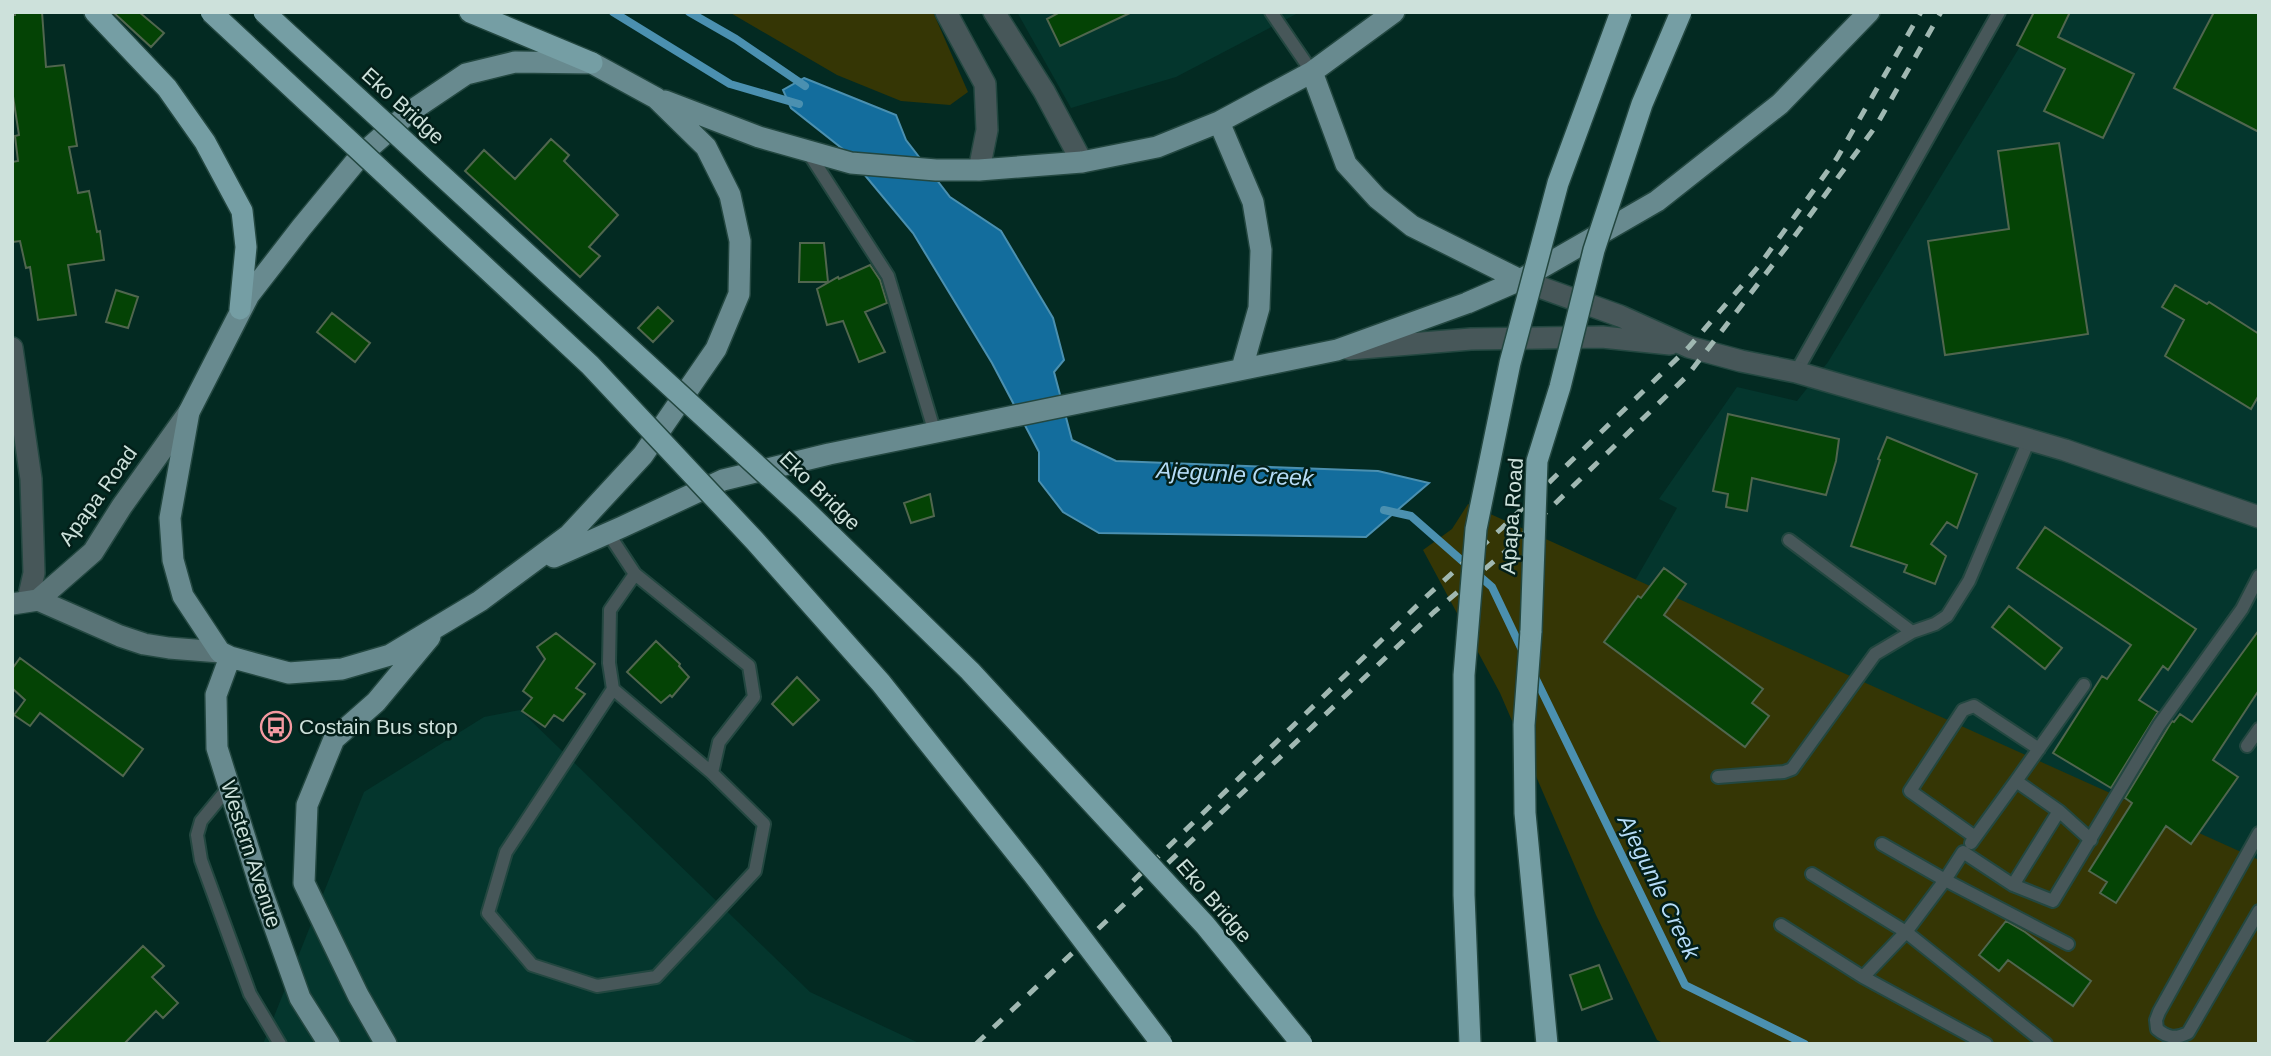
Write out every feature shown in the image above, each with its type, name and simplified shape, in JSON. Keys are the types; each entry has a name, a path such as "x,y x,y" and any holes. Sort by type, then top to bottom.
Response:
{"highway":[{"path":"95,12 167,88 205,142 242,211 246,247 240,309"},
{"path":"211,12 590,365 755,541 890,693 1033,874 1162,1044"},
{"name":"Eko Bridge","path":"264,12 803,508 970,671 1205,925 1302,1044"},
{"path":"470,12 592,63"},
{"name":"Apapa Road","path":"1470,1044 1464,895 1464,675 1476,529 1510,363 1558,183 1621,12"},
{"name":"Apapa Road","path":"1547,1044 1525,813 1524,725 1531,631 1537,461 1560,387 1594,250 1642,104 1681,12"}],"main road":[{"path":"656,98 706,147 730,195 740,241 739,294 716,349 643,455 569,535 480,601 390,655 342,668 289,673 225,654 183,596 173,560 170,518 189,412 240,309 301,228 361,155 411,111 466,74 515,62 592,63 656,98 759,137 850,163 936,170 979,170 1082,162 1157,148 1219,122 1312,72 1394,12"},
{"path":"516,573 723,480 829,454 1336,350 1467,303 1520,280 1657,201 1780,104 1869,12"},
{"path":"1312,72 1346,164 1377,198 1412,226 1520,280"},
{"path":"1219,122 1253,202 1261,250 1259,309 1242,368"},
{"name":"Western Avenue","path":"386,1044 358,995 304,883 307,805 334,739 376,702 439,627"},
{"name":"Western Avenue","path":"225,654 216,695 217,748 261,889 300,998 328,1044"}],"street":[{"path":"946,12 985,84 987,130 979,170"},
{"path":"994,12 1044,91 1082,162"},
{"path":"1520,280 1620,316 1689,346 1741,361 1796,372 2029,440 2259,517"},
{"path":"1336,350 1471,339 1602,337 1689,346"},
{"path":"12,348 31,480 34,573 26,602 144,644 225,654"},
{"name":"Apapa Road","path":"26,602 93,552 189,412"}],"lane":[{"path":"1271,12 1312,72"},
{"path":"1796,372 1999,12"},
{"path":"807,150 888,276 935,433"},
{"path":"1718,777 1784,772 1792,769 1875,654 1912,632 1935,624 1947,616 1969,581 2029,440"},
{"path":"608,533 635,574 749,666 754,697 719,742 712,773"},
{"path":"1789,540 1912,632"},
{"path":"613,689 506,852 488,914 532,965 597,986 656,977 755,871 764,824 712,773 613,689 609,663 610,610 635,574"},
{"path":"1964,852 2013,886 2053,901 2159,724 2242,609 2259,576"},
{"path":"1863,977 1906,932 2084,685"},
{"path":"1975,837 1910,791 1963,710 1974,706 2039,749"},
{"path":"2247,746 2259,729"},
{"path":"2016,781 2059,811 2091,840"},
{"path":"229,787 201,821 197,835 201,860 250,994 279,1044"},
{"path":"2013,886 2059,811"},
{"path":"2259,833 2159,1012 2157,1028 2163,1034 2180,1037 2188,1032 2259,911"},
{"path":"1882,844 2068,944"},
{"path":"1812,874 1906,932 2046,1044"},
{"path":"1781,925 1863,977 1986,1044"}],"shaded area":[{"path":"729,12 933,12 968,92 950,105 901,101 837,75"},
{"path":"1017,12 1300,12 1176,77 1071,108"},
{"path":"2041,12 2259,12 2259,1044 1592,655 1677,508 1659,499 1737,387 1797,401 1828,362"},
{"path":"1468,504 2259,860 2259,1044 1665,1044 1657,1040 1596,915 1500,693 1423,550 1452,529"},
{"path":"520,710 810,992 921,1044 263,1044 364,792 484,717"}],"water":[{"path":"804,78 896,115 906,140 950,197 1001,231 1053,318 1064,360 1054,372 1072,440 1116,461 1378,471 1429,483 1366,537 1099,533 1063,512 1039,481 1039,452 992,363 913,233 844,150 791,108 783,90"}],"building":[{"path":"15,12 42,12 46,67 64,65 77,146 69,147 78,193 89,191 97,232 100,231 104,260 68,265 76,315 38,320 30,267 26,268 20,241 12,242 12,162 18,161 15,136 19,135 12,90 12,15 15,15"},
{"path":"113,12 139,12 164,33 151,47"},
{"path":"1060,12 1132,12 1060,46 1047,19"},
{"path":"2034,12 2070,12 2058,37 2134,74 2103,138 2044,111 2065,69 2017,45"},
{"path":"2214,12 2259,12 2259,132 2174,88"},
{"path":"551,139 569,155 564,161 618,215 589,247 600,256 580,277 465,171 484,150 515,179"},
{"path":"2059,143 2088,334 1945,355 1928,241 2009,229 1998,151"},
{"path":"800,243 824,243 828,282 799,282"},
{"path":"870,265 880,280 887,303 865,312 885,352 859,362 843,321 827,325 817,289 838,277 839,279"},
{"path":"2175,285 2207,304 2209,302 2259,334 2259,395 2251,409 2165,356 2184,320 2162,307"},
{"path":"116,290 138,297 128,328 106,322"},
{"path":"658,307 673,321 653,342 638,328"},
{"path":"332,313 370,343 355,362 317,332"},
{"path":"1728,414 1839,439 1826,495 1752,478 1747,511 1726,507 1728,494 1713,491"},
{"path":"1887,437 1977,474 1957,528 1947,522 1931,544 1946,556 1935,584 1904,572 1907,565 1851,546"},
{"path":"930,494 934,516 911,523 904,503"},
{"path":"2045,527 2196,629 2168,670 2163,666 2139,700 2158,712 2111,788 2053,753 2102,676 2107,679 2131,645 2017,568"},
{"path":"1664,568 1686,584 1664,615 1763,689 1752,703 1769,716 1745,747 1604,642 1638,596 1641,598"},
{"path":"2009,606 2062,648 2045,669 1992,627"},
{"path":"2259,630 2259,690 2213,760 2238,777 2191,844 2166,826 2116,903 2100,893 2107,882 2089,871 2132,803 2125,798 2172,721 2180,714 2192,722"},
{"path":"556,633 595,664 576,688 585,694 563,721 554,715 545,727 522,711 532,698 523,691 545,659 537,647"},
{"path":"656,641 680,664 689,677 672,697 670,695 661,703 627,672"},
{"path":"20,658 143,749 123,776 40,713 30,726 14,715 25,700 12,688 12,669"},
{"path":"797,677 819,700 793,725 772,704"},
{"path":"2006,921 2091,981 2073,1006 2008,960 1999,971 1979,955"},
{"path":"143,946 164,966 152,977 178,1003 163,1018 156,1011 124,1044 45,1044"},
{"path":"1599,965 1612,999 1582,1010 1570,975"}],"waterway":[{"path":"613,12 730,84 799,104"},
{"name":"Ajegunle Creek","path":"689,12 736,39 805,86"},
{"name":"Ajegunle Creek","path":"1384,510 1411,516 1492,587 1523,652"},
{"name":"Ajegunle Creek","path":"1533,673 1685,985 1805,1044"}],"railway":[{"path":"1133,881 1689,347 1758,267 1837,158 1921,12"},
{"path":"976,1044 1434,612 1506,551 1687,376 1876,126 1941,12"}],"place":[{"name":"Costain Bus stop","path":"276,727"}]}
